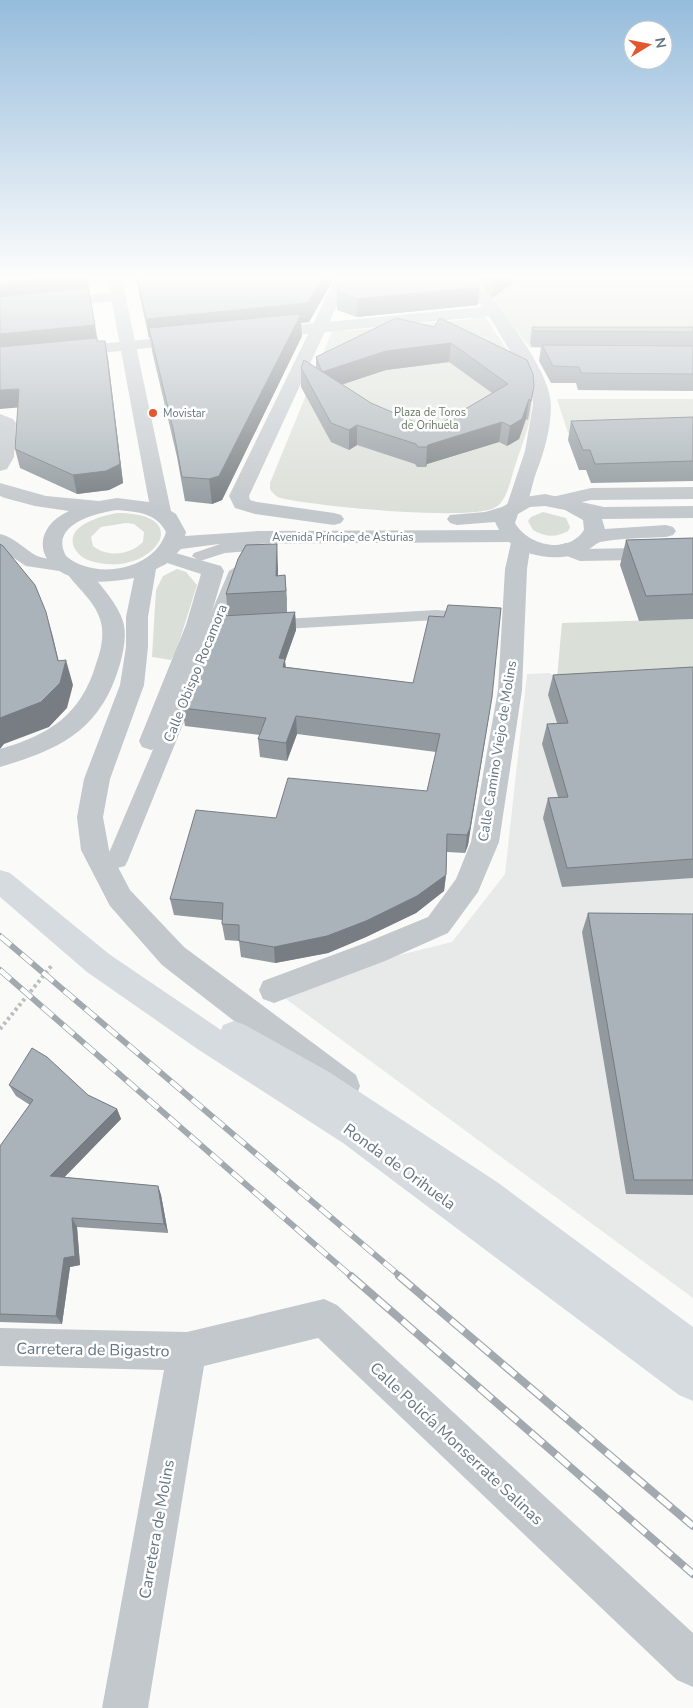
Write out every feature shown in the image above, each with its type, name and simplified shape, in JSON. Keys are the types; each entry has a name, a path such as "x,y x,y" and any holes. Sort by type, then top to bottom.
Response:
{"main road":[{"name":"Ronda de Orihuela","path":"0,881 98,963 210,1040 354,1132 693,1382"},
{"name":"Ronda de Orihuela","path":"98,963 205,1018 317,1082 486,1194 693,1351"}],"street":[{"path":"0,359 43,355"},
{"path":"131,355 164,541 137,617 137,647 132,685 97,779 90,817 95,850 120,898 173,956 486,1194"},
{"name":"Avenida Príncipe de Asturias","path":"308,355 239,496 242,504 255,508 334,519"},
{"path":"516,540 505,523 530,465 542,395 521,355"},
{"path":"0,419 7,423 5,458 0,465"},
{"path":"530,465 532,489 552,500 580,509 604,513 693,512"},
{"path":"132,504 152,475"},
{"path":"9,493 47,504 101,506 132,504"},
{"path":"0,758 38,745 68,730 87,712 100,690 112,644 112,621 94,592 55,556 42,531 9,493"},
{"path":"552,500 590,494 693,493"},
{"name":"Avenida Príncipe de Asturias","path":"164,541 334,519 487,518 513,508 552,500"},
{"path":"132,504 164,541"},
{"path":"42,531 54,536 66,521 101,506"},
{"path":"580,509 589,516 593,523 594,531 590,538"},
{"path":"516,569 561,550 576,547 590,538 613,534 693,530"},
{"name":"Avenida Príncipe de Asturias","path":"164,541 258,537 516,540 534,548 561,550"},
{"path":"0,540 33,562 111,576 164,541"},
{"name":"Calle Camino Viejo de Molins","path":"274,990 375,952 438,925 468,884 484,842 510,690 499,619 516,569 516,540"},
{"name":"Calle Obispo Rocamora","path":"151,741 197,625 213,571 164,541"},
{"name":"Calle Obispo Rocamora","path":"116,860 224,627 231,583 248,553 258,547 223,548 200,556"},
{"path":"561,550 580,555 604,556 693,553"},
{"path":"251,626 436,615 499,619"},
{"name":"Calle Policía Monserrate Salinas","path":"187,1351 324,1318 693,1664"},
{"name":"Carretera de Bigastro","path":"0,1348 187,1351"},
{"name":"Carretera de Molins","path":"125,1708 187,1351"}],"shaded area":[{"path":"549,673 566,682 693,675 693,1298 286,999 371,962 452,942 505,874 527,674"}],"green space":[{"name":"Plaza de Toros de Orihuela","path":"322,355 510,355 520,370 530,392 532,409 526,434 508,489 503,500 496,507 481,511 426,513 325,505 278,497 270,489 270,483"},
{"path":"557,399 693,399 693,432 568,433"},
{"path":"543,512 566,518 570,527 568,531 550,536 533,530 528,521 531,517"},
{"path":"110,514 143,516 157,523 161,534 157,545 146,555 130,562 110,564 84,558 74,547 73,539 75,533 86,523","holes":["126,523 134,524 144,532 143,542 132,550 112,553 99,550 93,546 91,537 101,527"]},
{"path":"177,569 186,572 197,585 176,652 171,660 152,657 156,590 163,576"},
{"path":"693,619 693,675 557,678 562,623"}],"building":[{"path":"0,355 107,355 120,464 106,471 73,475 15,449 19,389 0,390"},
{"path":"155,355 280,355 219,476 209,479 182,477 174,433"},
{"path":"321,355 375,355 322,372 371,403 431,429 508,384 467,355 516,355 527,360 533,374 534,386 531,401 529,399 522,419 510,426 502,422 428,445 427,447 418,447 416,444 357,425 349,430 331,423 301,368 304,360 322,371 316,357"},
{"path":"547,355 693,355 693,374 581,373 579,367 553,366"},
{"path":"693,417 693,461 595,464 590,450 583,450 571,421"},
{"path":"693,538 693,594 646,596 626,540"},
{"path":"0,544 35,585 46,612 58,661 66,660 60,683 41,702 0,718"},
{"path":"277,544 276,576 285,575 286,591 226,594 238,559 246,545"},
{"path":"448,605 501,608 492,697 470,828 467,835 447,834 446,875 417,896 366,921 327,936 274,947 239,941 239,925 222,924 223,903 170,899 196,810 276,818 288,778 427,791 440,734 296,716 286,743 258,739 266,718 182,708 221,616 295,612 279,658 285,659 283,667 413,683 429,616 444,617"},
{"path":"693,667 693,859 567,868 548,798 568,797 547,724 568,723 553,675"},
{"path":"588,913 693,914 693,1180 634,1180"},
{"path":"32,1048 47,1057 88,1095 117,1109 50,1176 158,1186 164,1224 72,1218 75,1256 64,1258 56,1316 0,1314 0,1146 33,1100 9,1085"}],"railway":[{"path":"0,936 401,1277"},
{"path":"0,970 352,1277"},
{"path":"351,1276 693,1574"},
{"path":"399,1276 693,1526"}],"place":[{"name":"Movistar","path":"153,413"}]}
